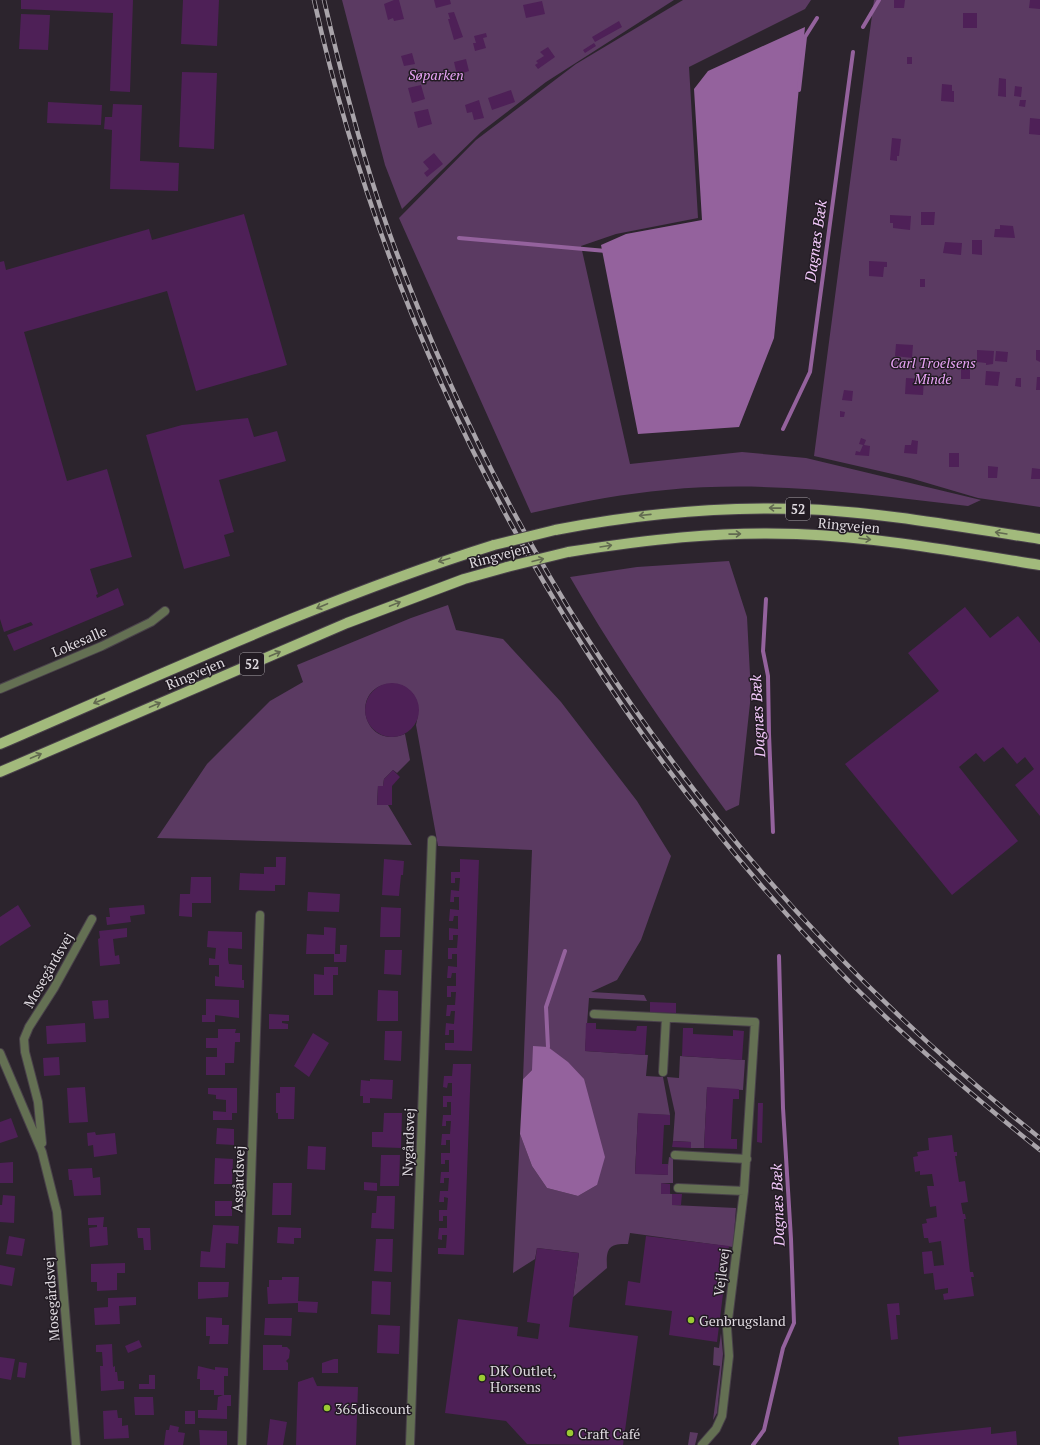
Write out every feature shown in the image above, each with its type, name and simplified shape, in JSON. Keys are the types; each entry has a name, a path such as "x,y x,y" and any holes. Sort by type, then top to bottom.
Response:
{"main road":[{"name":"Ringvejen","path":"0,744 336,600 425,566 494,544 555,530 629,517 689,511 757,508 843,512 922,520 1040,539"},
{"name":"Ringvejen","path":"0,772 348,623 464,579 568,552 642,540 707,535 797,534 856,538 1040,565"}],"street":[{"name":"Lokesalle","path":"0,689 102,646 151,622 165,611"},
{"name":"Nygårdsvej","path":"410,1445 432,840"},
{"name":"Asgårdsvej","path":"242,1445 260,915"},
{"name":"Mosegårdsvej","path":"42,1152 38,1102 25,1052 24,1039 92,919"},
{"name":"Vejlevej","path":"594,1014 755,1022 747,1158 727,1328 729,1356 722,1416 716,1429 702,1445"},
{"path":"663,1072 666,1018"},
{"name":"Mosegårdsvej","path":"0,1053 42,1152 57,1212 76,1445"},
{"path":"675,1155 747,1158"},
{"path":"678,1188 744,1191"}],"green space":[{"name":"Søparken","path":"342,0 674,0 546,82 481,132 402,209 385,165"},
{"path":"683,0 811,0 805,9 689,67 698,218 616,234 581,246 630,464 742,452 806,458 981,500 968,506 817,490 704,487 615,496 531,513 399,218 476,140 576,64"},
{"name":"Carl Troelsens Minde","path":"874,0 1040,0 1040,507 978,498 910,478 814,456"},
{"path":"729,561 747,617 751,694 739,805 726,811 645,696 606,637 570,577 637,567"},
{"path":"448,605 456,630 503,639 561,702 637,801 671,856 641,940 617,980 591,992 644,995 647,1001 589,998 585,1051 648,1055 646,1076 663,1077 670,1115 638,1114 635,1173 667,1175 669,1157 673,1158 673,1183 662,1183 661,1193 672,1194 672,1205 736,1208 733,1247 630,1233 628,1244 616,1245 610,1248 607,1256 607,1268 573,1297 579,1253 537,1248 535,1259 513,1273 520,1134 532,1166 547,1188 578,1196 597,1185 532,1070 523,1079 532,850 438,846 416,725 418,707 416,698 408,689 398,684 377,687 369,695 366,705 366,716 370,726 378,734 390,737 405,734 410,760 397,773 393,770 384,779 383,786 378,786 377,805 388,805 412,845 157,838 207,764 270,701 303,682 297,665 411,618"},
{"path":"680,1056 745,1060 743,1090 707,1088 704,1148 691,1148 691,1142 673,1141 675,1113 667,1077 679,1078"},
{"path":"721,1333 723,1354 717,1413 713,1420 720,1366 713,1365 714,1347 719,1348"},
{"path":"690,1432 698,1433 695,1445 688,1445"}],"shaded area":[{"path":"805,27 774,338 739,427 638,434 601,245 626,234 702,220 694,89 708,71"},
{"path":"533,1046 548,1047 568,1062 584,1079 605,1157 597,1185 578,1196 547,1188 532,1166 520,1134 523,1079 532,1070"}],"building":[{"path":"21,0 133,0 130,92 110,91 113,13 21,9"},
{"path":"183,0 219,0 217,46 181,44"},
{"path":"394,0 399,0 404,19 394,21 393,18 388,20 384,4"},
{"path":"434,0 450,0 451,4 436,8"},
{"path":"894,0 905,0 904,8 894,8"},
{"path":"1030,0 1040,0 1040,9 1029,8"},
{"path":"542,1 545,14 526,18 523,5"},
{"path":"454,12 463,37 454,40 448,19 450,19 448,13"},
{"path":"963,13 977,13 977,28 963,28"},
{"path":"21,14 50,15 48,50 19,49"},
{"path":"619,21 622,27 595,42 592,37"},
{"path":"486,33 487,37 483,38 486,48 475,51 473,43 476,43 474,36"},
{"path":"594,43 596,46 585,53 583,50"},
{"path":"548,47 555,57 538,69 535,65 538,63 536,61 544,56 540,52"},
{"path":"412,53 415,64 404,66 401,56"},
{"path":"907,57 912,57 912,64 907,64"},
{"path":"466,59 469,71 457,75 454,62"},
{"path":"182,72 217,73 214,149 179,147"},
{"path":"999,78 1006,79 1006,97 998,96"},
{"path":"942,84 952,85 952,91 954,91 954,102 941,101"},
{"path":"421,85 425,99 412,103 408,88"},
{"path":"1015,86 1022,87 1021,97 1014,96"},
{"path":"511,90 515,102 492,110 488,98"},
{"path":"479,100 484,118 474,120 472,112 467,113 465,105"},
{"path":"1020,100 1026,100 1025,107 1019,106"},
{"path":"48,102 102,105 101,125 47,123"},
{"path":"113,104 142,105 140,161 179,163 178,191 110,189 112,130 104,129 105,117 112,117"},
{"path":"428,109 432,124 418,128 414,112"},
{"path":"1030,118 1040,119 1040,135 1029,134"},
{"path":"892,138 901,139 897,161 890,160"},
{"path":"434,153 443,164 427,177 424,173 429,169 423,162"},
{"path":"921,212 935,212 934,225 921,225"},
{"path":"244,214 287,365 196,391 167,291 24,332 67,481 107,469 132,557 90,569 98,594 96,595 97,598 118,588 124,605 14,651 7,635 33,625 31,622 4,632 0,619 0,262 4,261 6,270 149,229 152,240"},
{"path":"890,215 911,216 910,230 893,228 893,223 890,223"},
{"path":"1000,225 1013,226 1015,238 994,237 995,229 1000,229"},
{"path":"972,240 982,240 982,255 972,254"},
{"path":"945,242 962,243 961,255 943,253"},
{"path":"869,261 887,262 887,267 884,267 883,277 869,276"},
{"path":"920,279 925,279 925,287 920,287"},
{"path":"896,344 913,345 912,358 895,356"},
{"path":"977,350 994,351 993,364 986,365 986,363 977,362"},
{"path":"1036,350 1040,350 1040,362 1036,360"},
{"path":"996,351 1008,352 1007,362 995,361"},
{"path":"961,369 970,369 970,379 961,379"},
{"path":"986,371 1000,372 998,386 985,385"},
{"path":"1037,377 1040,377 1040,390 1036,390"},
{"path":"906,378 924,379 923,395 905,394"},
{"path":"1016,378 1021,378 1021,387 1015,386"},
{"path":"844,390 853,391 852,401 842,400"},
{"path":"840,411 845,412 844,417 840,417"},
{"path":"248,418 254,437 277,431 286,461 219,480 234,532 224,535 230,556 184,569 146,435 182,425"},
{"path":"861,438 866,440 864,445 870,446 869,456 855,455 856,451 860,452 863,445 859,444"},
{"path":"912,440 918,441 917,454 904,453 905,445 911,445"},
{"path":"949,453 959,453 959,467 949,467"},
{"path":"988,466 998,467 997,478 988,478"},
{"path":"1032,468 1040,469 1040,479 1031,479"},
{"path":"965,607 990,638 1018,616 1040,643 1040,816 1015,785 1034,769 1025,757 1017,764 1003,747 984,762 976,753 959,767 1018,841 952,895 845,764 939,691 908,653"},
{"path":"392,683 402,685 411,691 417,700 419,710 417,720 411,729 402,735 392,737 382,735 373,729 367,720 365,710 367,700 373,691 382,685"},
{"path":"393,770 400,777 392,786 392,805 377,805 378,786 383,786 384,779"},
{"path":"276,857 286,857 285,885 275,885 275,891 239,890 240,873 264,874 264,867 276,867"},
{"path":"384,859 404,861 399,896 382,895"},
{"path":"460,859 479,860 472,1051 445,1050 445,1043 454,1043 454,1030 449,1030 449,1035 445,1035 446,1023 454,1024 455,1011 451,1011 450,1016 446,1016 447,1005 455,1005 456,992 451,992 451,997 447,997 447,986 456,986 456,973 452,973 451,978 447,978 448,966 457,967 457,954 452,954 452,959 448,959 448,948 457,948 458,935 453,935 453,940 449,940 449,928 458,929 458,916 454,916 453,921 449,921 450,909 459,910 459,897 454,897 454,902 450,902 451,890 459,891 460,878 455,878 455,883 451,883 451,872 460,872"},
{"path":"191,877 211,877 211,903 192,903 192,917 179,916 180,894 190,894"},
{"path":"308,892 340,894 339,912 307,911"},
{"path":"18,905 31,926 0,946 0,917"},
{"path":"144,905 145,914 130,916 131,922 107,925 106,917 110,917 109,908"},
{"path":"381,907 401,908 400,937 380,937"},
{"path":"324,927 336,928 335,954 340,954 340,945 347,945 346,962 334,962 334,954 306,954 307,934 324,935"},
{"path":"127,928 127,937 113,939 115,956 119,955 120,964 100,966 98,939 100,938 99,931"},
{"path":"208,931 242,932 242,949 228,948 228,959 229,964 242,965 242,980 244,980 244,988 215,986 215,976 219,977 219,965 209,965 209,958 215,959 216,948 207,947"},
{"path":"385,950 402,950 401,975 384,974"},
{"path":"324,967 338,967 338,975 333,975 333,995 314,995 314,974 324,975"},
{"path":"378,990 398,991 398,1021 377,1021"},
{"path":"206,999 239,1000 239,1018 215,1015 215,1022 202,1022 202,1015 206,1015"},
{"path":"108,1000 109,1018 94,1019 92,1001"},
{"path":"650,1002 676,1003 676,1013 650,1012"},
{"path":"269,1014 289,1015 289,1021 282,1021 282,1023 288,1024 288,1029 269,1029"},
{"path":"85,1023 86,1042 47,1044 46,1026"},
{"path":"586,1023 596,1023 596,1029 636,1031 637,1026 647,1026 645,1055 585,1051"},
{"path":"683,1028 693,1028 693,1034 733,1036 733,1030 744,1031 742,1060 682,1056"},
{"path":"218,1029 236,1029 235,1033 240,1033 240,1042 235,1042 234,1063 225,1063 225,1075 206,1075 206,1057 217,1057 217,1048 206,1048 206,1038 218,1038"},
{"path":"385,1031 402,1031 401,1061 384,1060"},
{"path":"313,1033 329,1043 309,1077 294,1066"},
{"path":"59,1057 60,1075 44,1076 43,1058"},
{"path":"453,1064 471,1064 464,1255 438,1254 438,1248 446,1248 447,1235 442,1235 442,1240 438,1239 439,1228 447,1228 447,1216 443,1216 443,1221 439,1221 439,1210 447,1210 448,1198 444,1197 444,1202 439,1202 440,1191 448,1191 449,1178 444,1178 444,1183 440,1183 441,1172 449,1172 449,1160 445,1160 445,1164 441,1164 441,1153 450,1153 450,1140 446,1140 446,1145 441,1145 442,1134 450,1134 451,1121 446,1121 446,1126 442,1126 443,1115 451,1115 451,1102 447,1102 447,1107 443,1107 443,1096 452,1096 452,1083 448,1083 447,1088 443,1087 444,1076 452,1076"},
{"path":"370,1079 393,1080 392,1099 370,1098 370,1103 363,1103 363,1096 360,1096 361,1080 370,1081"},
{"path":"85,1087 88,1122 69,1123 67,1088"},
{"path":"280,1087 295,1087 294,1119 278,1119 278,1113 276,1113 276,1093 280,1093"},
{"path":"707,1087 739,1089 739,1099 733,1099 731,1139 737,1139 737,1149 704,1148"},
{"path":"208,1088 237,1088 237,1113 232,1113 232,1120 213,1120 213,1111 226,1112 226,1100 216,1099 216,1095 208,1094"},
{"path":"758,1103 763,1103 762,1143 757,1142"},
{"path":"384,1113 402,1113 401,1148 372,1147 372,1132 383,1132"},
{"path":"638,1113 670,1115 670,1125 664,1125 662,1164 668,1164 668,1175 635,1174"},
{"path":"11,1118 18,1137 0,1143 0,1122"},
{"path":"217,1128 234,1129 234,1145 216,1144"},
{"path":"95,1132 96,1135 115,1133 117,1154 94,1157 93,1145 88,1146 87,1133"},
{"path":"952,1135 954,1152 957,1152 957,1156 955,1156 959,1182 965,1181 968,1202 961,1203 963,1214 965,1214 966,1219 964,1219 970,1272 973,1272 974,1277 971,1277 974,1296 944,1300 943,1294 948,1293 948,1288 935,1290 933,1273 924,1274 922,1252 932,1251 934,1266 944,1265 941,1241 929,1243 928,1238 924,1238 922,1224 927,1223 926,1219 937,1217 936,1206 930,1207 927,1186 934,1186 932,1174 920,1175 920,1171 915,1172 913,1157 918,1156 917,1152 929,1150 928,1138"},
{"path":"673,1141 691,1142 691,1148 672,1147"},
{"path":"308,1146 326,1147 325,1170 307,1169"},
{"path":"381,1155 400,1155 399,1186 380,1186"},
{"path":"215,1158 233,1159 232,1184 214,1184"},
{"path":"13,1162 13,1183 0,1183 0,1163"},
{"path":"92,1168 93,1178 100,1177 101,1195 74,1196 72,1180 69,1180 68,1169"},
{"path":"364,1182 377,1183 377,1191 364,1190"},
{"path":"273,1183 292,1183 291,1215 272,1215"},
{"path":"661,1183 670,1184 670,1194 661,1194"},
{"path":"672,1194 682,1194 681,1205 672,1205"},
{"path":"3,1195 15,1196 14,1223 0,1222 0,1205 2,1205"},
{"path":"377,1196 395,1196 394,1229 371,1228 372,1213 376,1213"},
{"path":"215,1201 232,1201 232,1216 215,1216"},
{"path":"104,1217 103,1227 107,1227 108,1245 90,1247 89,1228 97,1227 97,1225 88,1225 88,1218"},
{"path":"213,1225 239,1226 238,1244 226,1243 225,1268 200,1267 201,1251 210,1252"},
{"path":"278,1227 301,1228 301,1238 294,1238 294,1244 277,1243"},
{"path":"137,1228 150,1228 151,1250 144,1250 143,1238 138,1238"},
{"path":"9,1236 25,1239 22,1256 6,1254"},
{"path":"646,1236 729,1246 717,1342 669,1335 672,1311 625,1305 628,1281 640,1283"},
{"path":"376,1239 393,1239 392,1272 374,1271"},
{"path":"537,1248 579,1253 569,1327 638,1336 623,1445 527,1444 506,1421 445,1413 458,1319 518,1327 517,1336 538,1339 540,1324 527,1322"},
{"path":"125,1263 125,1273 117,1273 117,1290 97,1291 97,1282 91,1282 91,1264"},
{"path":"0,1265 15,1268 12,1286 0,1284"},
{"path":"282,1277 299,1277 298,1301 318,1302 317,1313 298,1312 298,1303 268,1304 267,1287 269,1287 269,1280 282,1280"},
{"path":"372,1281 391,1282 390,1315 371,1314"},
{"path":"198,1282 229,1282 228,1297 198,1299"},
{"path":"136,1297 136,1305 119,1306 120,1324 95,1325 94,1308 108,1307 108,1298"},
{"path":"899,1303 900,1315 896,1315 898,1339 891,1340 887,1304"},
{"path":"206,1317 222,1318 222,1325 229,1325 228,1344 209,1344 210,1336 206,1336"},
{"path":"265,1318 292,1318 291,1336 264,1335"},
{"path":"378,1325 400,1326 399,1354 377,1353"},
{"path":"139,1340 142,1347 128,1353 125,1346"},
{"path":"112,1344 113,1367 115,1366 118,1381 124,1381 124,1389 101,1391 100,1366 103,1366 102,1352 96,1352 96,1345"},
{"path":"263,1345 282,1345 282,1347 287,1347 290,1350 289,1358 286,1361 288,1363 288,1370 263,1370"},
{"path":"0,1357 15,1359 11,1380 0,1378"},
{"path":"338,1359 338,1373 322,1373 322,1363"},
{"path":"19,1362 27,1363 25,1378 17,1377"},
{"path":"198,1366 215,1370 215,1367 228,1368 228,1376 224,1376 224,1395 231,1395 231,1406 227,1406 227,1419 198,1418 198,1410 217,1410 218,1397 223,1395 214,1395 214,1390 200,1390 200,1379 197,1379"},
{"path":"149,1375 155,1375 155,1389 139,1389 139,1384 149,1384"},
{"name":"365discount","path":"313,1377 317,1386 358,1387 356,1445 296,1445 298,1382"},
{"path":"134,1397 153,1397 154,1415 135,1415"},
{"path":"117,1410 118,1418 122,1418 122,1426 128,1425 129,1438 104,1439 103,1411"},
{"path":"185,1411 195,1411 195,1424 185,1424"},
{"path":"270,1419 287,1422 283,1445 267,1445"},
{"path":"170,1425 179,1427 178,1432 185,1433 183,1445 164,1445 166,1430 169,1430"},
{"path":"991,1427 991,1434 1016,1431 1017,1445 899,1445 898,1437"},
{"path":"199,1430 227,1431 227,1445 200,1445"}],"waterway":[{"name":"Dagnæs Bæk","path":"863,27 879,0"},
{"path":"799,90 805,37 817,18"},
{"name":"Dagnæs Bæk","path":"783,429 810,372 853,52"},
{"path":"459,238 606,251"},
{"name":"Dagnæs Bæk","path":"766,599 763,651 768,676 773,832"},
{"path":"548,1047 546,1007 565,951"},
{"name":"Dagnæs Bæk","path":"753,1445 764,1430 783,1348 794,1323 791,1239 783,1108 779,956"}],"railway":[{"path":"314,0 349,136 394,268 447,396 509,520 579,640 657,754 743,864 837,969 885,1017 987,1107 1040,1150"},
{"path":"324,0 353,117 379,203 442,365 504,493 573,615 650,731 736,842 829,946 931,1045 1040,1138"}],"place":[{"name":"Genbrugsland","path":"691,1320"},
{"name":"DK Outlet, Horsens","path":"482,1378"},
{"name":"365discount","path":"327,1408"},
{"name":"Craft Café","path":"570,1433"}]}
